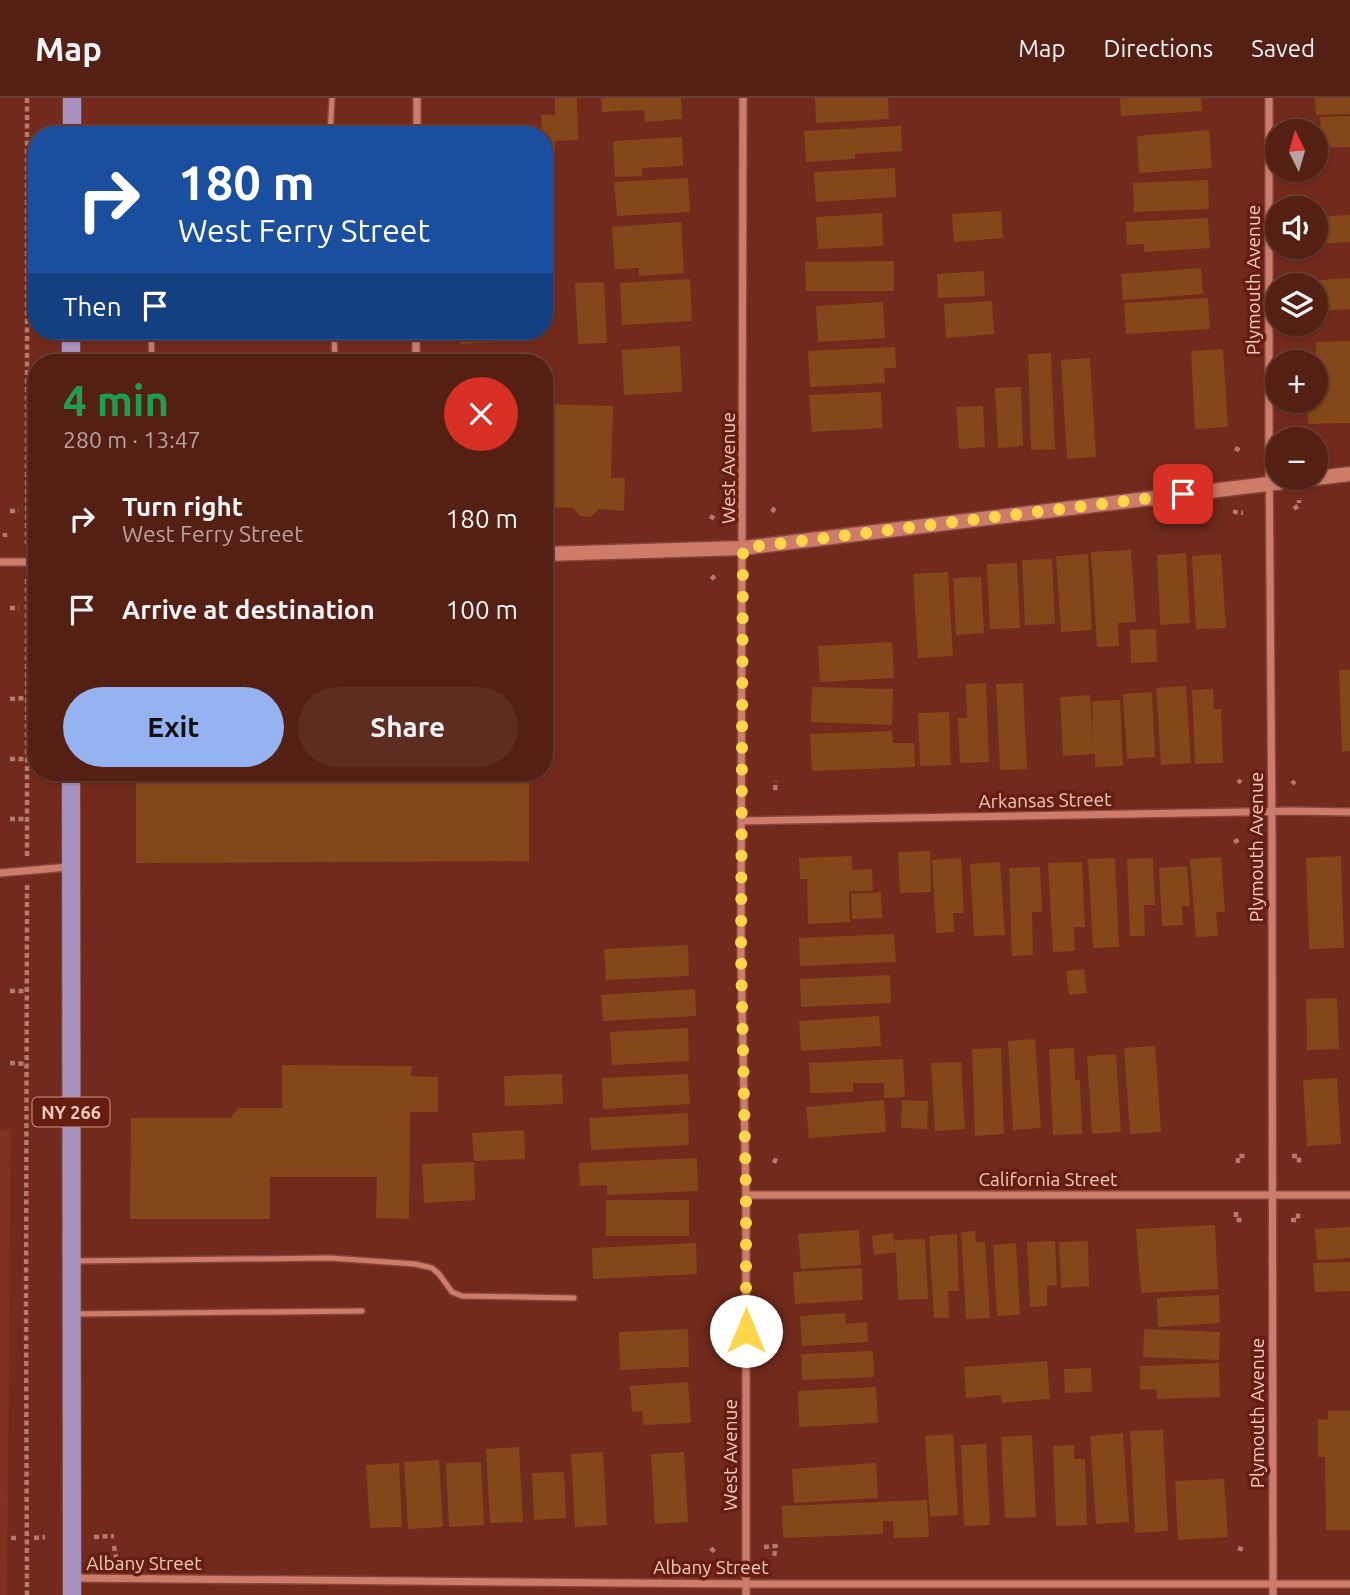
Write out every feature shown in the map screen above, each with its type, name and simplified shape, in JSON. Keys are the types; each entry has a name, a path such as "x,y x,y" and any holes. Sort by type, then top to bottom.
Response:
{"main road":[{"path":"72,98 72,126"},
{"name":"NY 266","path":"71,781 72,1587"}],"street":[{"path":"417,98 417,126"},
{"name":"West Avenue","path":"744,98 741,954 746,1195 746,1595"},
{"name":"Plymouth Avenue","path":"1269,98 1269,427"},
{"path":"1328,477 1350,474"},
{"path":"553,554 743,548 1265,484"},
{"name":"Plymouth Avenue","path":"1269,490 1273,1595"},
{"path":"0,562 28,562"},
{"name":"Arkansas Street","path":"741,821 1272,811 1350,812"},
{"path":"0,873 72,867"},
{"name":"California Street","path":"746,1195 1350,1195"},
{"name":"Albany Street","path":"72,1587 1350,1584"}],"lane":[{"path":"330,126 332,98"},
{"path":"71,1261 330,1258 415,1264 432,1268 452,1292 462,1296 574,1298"},
{"path":"71,1314 362,1311"}],"path":[{"path":"27,98 27,533"},
{"path":"772,512 776,506"},
{"path":"10,511 19,510"},
{"path":"1236,512 1243,513"},
{"path":"710,516 717,520"},
{"path":"711,579 718,574"},
{"path":"27,586 27,852"},
{"path":"10,608 19,608"},
{"path":"10,699 27,698"},
{"path":"10,759 27,758"},
{"path":"775,790 776,781"},
{"path":"10,819 27,819"},
{"path":"1234,842 1241,839"},
{"path":"27,887 27,1595"},
{"path":"9,991 27,992"},
{"path":"9,1063 27,1064"},
{"path":"774,1163 777,1156"},
{"path":"1238,1163 1238,1156 1247,1156"},
{"path":"1292,1156 1299,1156 1298,1165"},
{"path":"1236,1220 1244,1220"},
{"path":"1291,1220 1298,1220"},
{"path":"93,1537 114,1536"},
{"path":"11,1538 19,1538"},
{"path":"34,1538 45,1538"},
{"path":"114,1546 116,1558"},
{"path":"764,1547 776,1546 774,1556"},
{"path":"711,1548 716,1554"}],"shaded area":[{"path":"11,1129 7,1595 0,1595 0,1130"}],"building":[{"path":"555,98 577,98 578,140 555,141 553,160 553,126 542,126 541,115 555,115"},
{"path":"601,98 681,98 682,119 645,122 644,110 602,112"},
{"path":"815,98 888,98 889,119 816,123"},
{"path":"1120,98 1201,98 1202,111 1121,116"},
{"path":"1315,98 1350,98 1350,114 1316,115"},
{"path":"1350,116 1350,147 1328,148 1328,119 1320,117"},
{"path":"901,126 902,151 855,154 855,159 806,162 804,131"},
{"path":"1209,130 1212,168 1139,173 1137,136"},
{"path":"682,137 683,166 642,168 642,176 615,177 613,141"},
{"path":"895,168 896,197 816,202 814,172"},
{"path":"688,178 690,212 617,216 614,182"},
{"path":"1208,180 1209,209 1134,212 1133,183"},
{"path":"1001,211 1003,238 954,242 952,214"},
{"path":"882,213 883,246 818,249 816,217"},
{"path":"1350,215 1350,242 1328,243 1328,216"},
{"path":"1208,218 1210,248 1144,252 1144,244 1127,245 1126,222"},
{"path":"681,222 684,273 639,276 639,268 615,269 612,227"},
{"path":"894,261 894,291 806,291 805,262"},
{"path":"1201,268 1203,294 1123,300 1121,274"},
{"path":"984,271 985,296 938,298 937,274"},
{"path":"1350,278 1350,309 1328,310 1328,279"},
{"path":"690,279 692,321 622,325 620,283"},
{"path":"604,282 607,343 578,344 575,283"},
{"path":"1208,298 1210,329 1126,334 1124,303"},
{"path":"992,301 994,334 946,338 944,304"},
{"path":"883,302 885,338 818,342 816,306"},
{"path":"460,340 536,340 460,344"},
{"path":"1350,341 1350,423 1308,424 1308,413 1328,413 1328,350 1316,350 1316,342"},
{"path":"680,346 682,392 624,395 622,350"},
{"path":"895,347 896,368 884,368 885,383 810,387 808,351"},
{"path":"1223,349 1228,427 1195,429 1191,351"},
{"path":"1051,353 1055,449 1031,450 1028,354"},
{"path":"1090,358 1096,457 1067,459 1061,360"},
{"path":"1021,387 1023,446 998,448 995,388"},
{"path":"881,392 882,428 812,432 809,395"},
{"path":"553,404 613,406 611,478 625,478 624,511 599,509 591,517 580,516 573,508 553,507"},
{"path":"983,406 985,447 959,449 956,407"},
{"path":"1131,550 1136,622 1118,623 1119,646 1097,647 1091,552"},
{"path":"1186,553 1190,623 1160,625 1157,555"},
{"path":"1088,554 1092,630 1061,632 1056,556"},
{"path":"1221,554 1226,628 1196,629 1192,556"},
{"path":"1052,559 1055,624 1025,625 1022,560"},
{"path":"1017,563 1020,628 990,629 987,564"},
{"path":"948,572 953,656 918,658 913,574"},
{"path":"981,577 984,633 956,635 953,578"},
{"path":"1156,629 1157,662 1131,663 1130,630"},
{"path":"892,642 894,678 820,682 818,646"},
{"path":"1339,670 1350,670 1350,751 1342,752"},
{"path":"986,683 989,762 960,763 958,718 967,718 966,684"},
{"path":"1023,683 1027,769 1000,770 996,684"},
{"path":"1186,686 1191,763 1161,765 1156,688"},
{"path":"812,687 893,689 892,725 811,722"},
{"path":"1213,689 1214,709 1221,709 1223,763 1195,764 1192,690"},
{"path":"1152,692 1155,757 1127,759 1123,694"},
{"path":"1090,695 1093,745 1092,701 1120,700 1123,766 1095,767 1095,754 1063,756 1060,697"},
{"path":"949,712 951,765 920,766 918,713"},
{"path":"892,731 893,743 914,743 915,767 812,771 810,734"},
{"path":"136,781 529,781 529,861 136,863"},
{"path":"930,851 931,892 900,893 898,852"},
{"path":"852,856 852,870 872,869 873,891 849,891 850,922 808,924 807,879 800,879 799,858"},
{"path":"1341,856 1344,948 1309,949 1306,858"},
{"path":"1221,857 1225,912 1216,912 1218,936 1196,937 1190,859"},
{"path":"961,858 964,913 953,913 954,932 936,933 932,860"},
{"path":"1115,858 1119,947 1093,948 1088,859"},
{"path":"1153,858 1155,905 1144,905 1145,936 1130,936 1127,859"},
{"path":"1000,862 1005,935 974,936 970,864"},
{"path":"1082,862 1085,927 1074,927 1075,951 1053,952 1048,863"},
{"path":"1187,866 1190,906 1182,906 1183,925 1162,926 1159,868"},
{"path":"1040,867 1042,912 1032,912 1033,955 1012,956 1009,868"},
{"path":"881,892 882,918 852,919 851,894"},
{"path":"894,934 896,962 800,966 799,938"},
{"path":"688,945 689,976 606,980 604,949"},
{"path":"1084,969 1087,993 1069,995 1066,971"},
{"path":"890,975 891,1003 801,1007 800,979"},
{"path":"695,989 696,1016 603,1021 601,995"},
{"path":"1337,998 1339,1049 1307,1050 1306,999"},
{"path":"879,1016 881,1046 801,1051 799,1021"},
{"path":"688,1028 689,1061 612,1065 610,1032"},
{"path":"1035,1039 1041,1128 1013,1130 1008,1041"},
{"path":"1155,1046 1161,1132 1130,1134 1124,1048"},
{"path":"1001,1048 1004,1134 975,1136 972,1049"},
{"path":"1074,1048 1075,1080 1080,1080 1082,1134 1053,1135 1049,1049"},
{"path":"1116,1054 1121,1132 1092,1134 1087,1056"},
{"path":"903,1059 905,1097 884,1098 884,1083 853,1083 853,1092 810,1093 809,1063"},
{"path":"961,1062 965,1129 935,1131 931,1063"},
{"path":"282,1065 412,1066 411,1076 438,1077 438,1112 410,1112 409,1219 376,1218 377,1177 270,1177 270,1219 130,1219 131,1118 231,1118 238,1108 282,1108"},
{"path":"562,1074 563,1104 505,1106 504,1076"},
{"path":"688,1074 690,1104 603,1109 602,1078"},
{"path":"1337,1078 1341,1144 1307,1146 1303,1080"},
{"path":"884,1100 886,1132 809,1138 806,1107"},
{"path":"902,1100 928,1101 927,1129 901,1128"},
{"path":"688,1113 689,1145 591,1150 589,1118"},
{"path":"524,1130 525,1159 474,1161 472,1133"},
{"path":"697,1158 698,1191 607,1195 607,1185 580,1186 579,1163"},
{"path":"474,1162 475,1200 424,1203 422,1164"},
{"path":"606,1200 689,1200 689,1236 606,1236"},
{"path":"1215,1225 1218,1289 1141,1293 1136,1229"},
{"path":"1350,1227 1350,1258 1317,1260 1315,1229"},
{"path":"859,1230 861,1265 801,1269 798,1234"},
{"path":"975,1231 976,1242 985,1242 990,1318 966,1319 961,1232"},
{"path":"893,1233 895,1249 895,1240 925,1239 928,1299 898,1300 896,1252 874,1255 872,1236"},
{"path":"957,1234 959,1291 948,1291 949,1318 934,1318 929,1236"},
{"path":"1055,1241 1057,1285 1047,1286 1047,1306 1030,1307 1027,1242"},
{"path":"1088,1241 1089,1286 1061,1288 1059,1242"},
{"path":"696,1243 697,1274 593,1279 592,1248"},
{"path":"1016,1243 1020,1315 997,1316 993,1245"},
{"path":"1350,1262 1350,1291 1315,1292 1313,1263"},
{"path":"862,1268 863,1300 795,1304 793,1272"},
{"path":"1219,1295 1220,1323 1158,1327 1157,1298"},
{"path":"845,1313 846,1324 867,1322 868,1342 802,1346 800,1316"},
{"path":"688,1329 689,1367 620,1370 619,1332"},
{"path":"1144,1329 1220,1332 1219,1360 1143,1357"},
{"path":"873,1351 874,1377 802,1380 801,1354"},
{"path":"1047,1361 1050,1399 1002,1403 1001,1395 966,1398 964,1367"},
{"path":"1219,1363 1220,1397 1157,1399 1156,1389 1140,1390 1140,1366"},
{"path":"1091,1368 1092,1392 1065,1393 1064,1369"},
{"path":"688,1382 691,1423 643,1425 642,1411 632,1412 630,1386"},
{"path":"876,1387 878,1423 799,1427 798,1391"},
{"path":"1328,1411 1350,1411 1350,1530 1326,1530 1325,1457 1318,1457 1318,1419 1328,1420"},
{"path":"1163,1430 1168,1531 1135,1533 1130,1431"},
{"path":"1123,1433 1129,1522 1096,1524 1090,1436"},
{"path":"953,1434 958,1515 930,1517 925,1436"},
{"path":"1032,1435 1036,1517 1005,1518 1001,1437"},
{"path":"986,1444 990,1525 964,1526 961,1445"},
{"path":"1074,1445 1074,1459 1085,1459 1087,1525 1056,1526 1053,1446"},
{"path":"519,1447 523,1522 490,1523 486,1449"},
{"path":"603,1452 607,1525 575,1527 571,1454"},
{"path":"684,1452 688,1522 655,1524 651,1454"},
{"path":"439,1460 443,1527 408,1529 404,1462"},
{"path":"481,1462 484,1525 449,1527 446,1463"},
{"path":"399,1463 402,1527 370,1528 366,1465"},
{"path":"876,1463 878,1498 794,1503 792,1469"},
{"path":"564,1472 566,1518 534,1520 532,1473"},
{"path":"1224,1479 1228,1537 1178,1540 1175,1481"},
{"path":"927,1500 929,1537 894,1538 893,1521 883,1521 883,1534 783,1538 782,1506"}],"route":[{"path":"746,1331 741,954 743,548 1183,494"}]}
